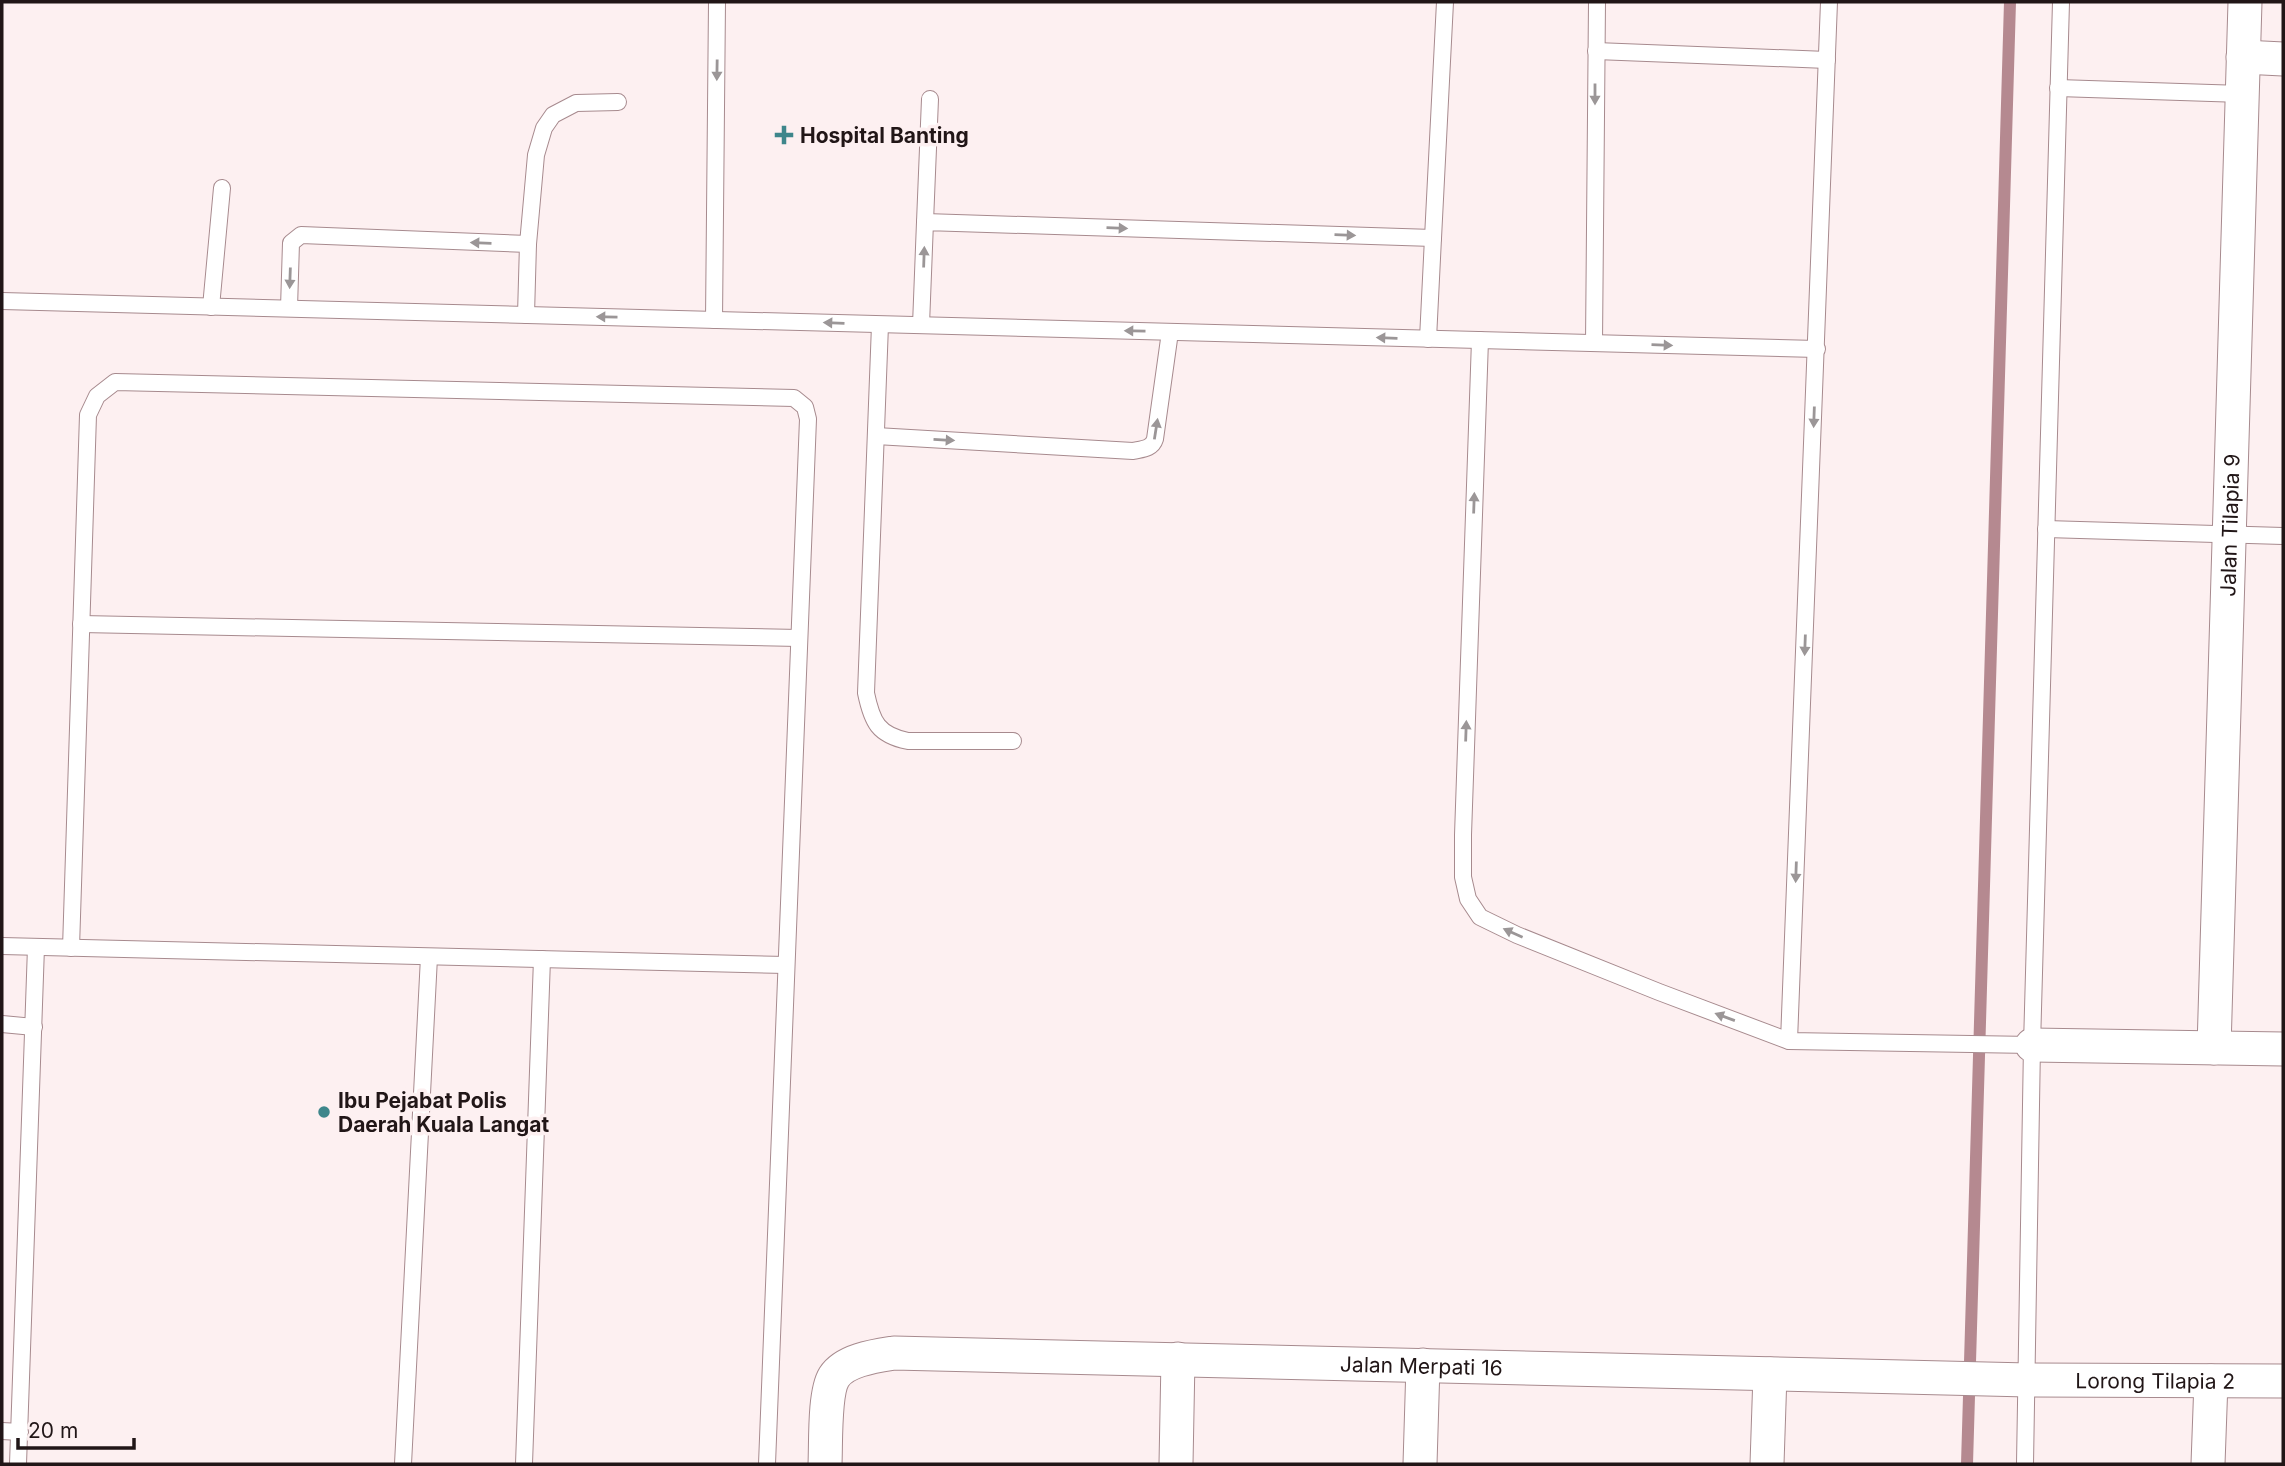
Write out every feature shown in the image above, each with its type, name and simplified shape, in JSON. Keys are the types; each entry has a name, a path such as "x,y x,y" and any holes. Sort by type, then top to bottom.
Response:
{"street":[{"name":"Jalan Tilapia 9","path":"2214,1048 2245,2"},
{"path":"2243,57 2283,59"},
{"path":"2032,1045 2283,1049"},
{"name":"Jalan Merpati 16","path":"825,1464 829,1388 835,1375 846,1366 894,1353 2028,1380"},
{"path":"1176,1464 1178,1359"},
{"path":"1420,1464 1423,1365"},
{"path":"1767,1464 1770,1374"},
{"name":"Lorong Tilapia 2","path":"2028,1380 2283,1381"},
{"path":"2208,1464 2211,1381"}],"lane":[{"path":"714,320 718,2"},
{"path":"1428,339 1445,2"},
{"path":"1594,343 1597,2"},
{"path":"1789,1041 1829,2"},
{"path":"2025,1464 2032,1045 2061,2"},
{"path":"1596,51 1827,60"},
{"path":"2058,88 2242,94"},
{"path":"921,325 930,99"},
{"path":"526,315 528,244 536,155 544,128 553,115 576,103 618,102"},
{"path":"211,307 222,188"},
{"path":"925,222 1433,238"},
{"path":"289,309 291,243 301,235 528,244"},
{"path":"2,301 1817,349"},
{"path":"880,325 866,693 870,712 876,724 893,738 908,741 1013,741"},
{"path":"876,436 1133,451 1147,449 1153,445 1155,439 1170,332"},
{"path":"1480,340 1463,835 1463,877 1468,899 1480,916 1517,935 1789,1041 2032,1045"},
{"path":"71,948 88,415 97,396 115,382 794,398 805,407 808,419 767,1464"},
{"path":"2046,529 2283,536"},
{"path":"81,624 799,638"},
{"path":"2,946 786,965"},
{"path":"18,1464 36,947"},
{"path":"403,1464 429,957"},
{"path":"524,1464 542,959"},
{"path":"2,1024 34,1027"},
{"path":"2,1431 19,1432"}],"waterway":[{"path":"1967,1464 2010,2"}],"place":[{"name":"Hospital Banting","path":"784,135"},
{"name":"Ibu Pejabat Polis Daerah Kuala Langat","path":"324,1112"}]}
